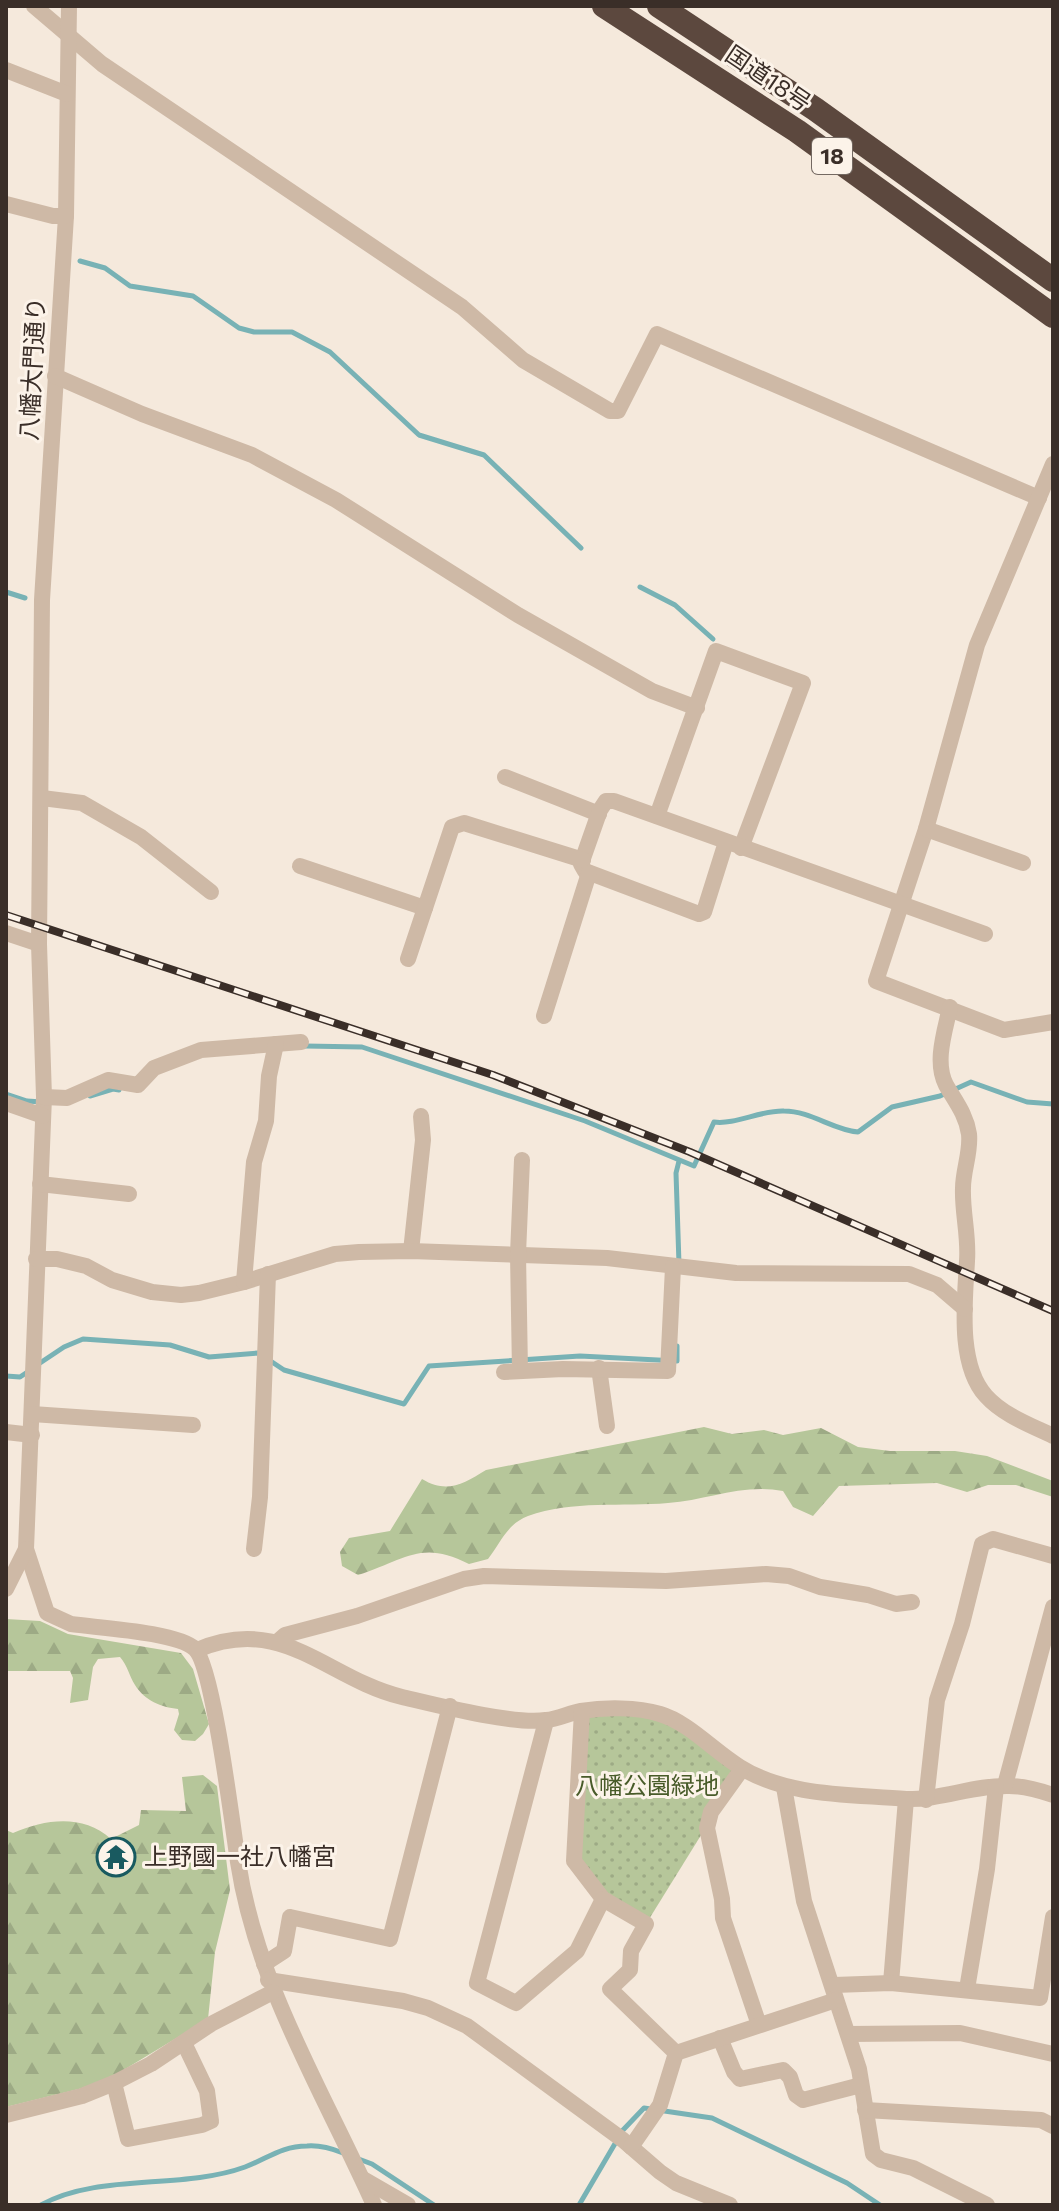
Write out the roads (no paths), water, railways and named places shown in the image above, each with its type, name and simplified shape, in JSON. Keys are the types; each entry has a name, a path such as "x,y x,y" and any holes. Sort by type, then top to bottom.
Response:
{"highway":[{"name":"国道18号","path":"604,6 797,131 1053,316"},
{"name":"国道18号","path":"659,6 815,109 1053,280"}],"street":[{"path":"34,6 102,64 462,307 523,360 610,411 618,411 657,334 1039,498"},
{"name":"八幡大門通り","path":"26,1549 44,1097 39,944 42,600 66,216 69,6"},
{"path":"6,70 67,94"},
{"path":"6,204 53,216 66,216"},
{"path":"55,376 142,414 252,455 336,500 518,615 652,691 697,708"},
{"path":"1053,464 977,645 926,829 876,981 1004,1030 1053,1022"},
{"path":"408,959 452,827 464,823 586,866 699,914 704,912 803,683 716,651 657,816"},
{"path":"505,777 599,814"},
{"path":"42,798 82,803 141,837 211,892"},
{"path":"544,1016 599,814 606,801 657,816 985,934"},
{"path":"926,829 1023,863"},
{"path":"300,866 425,908"},
{"path":"6,933 39,944"},
{"path":"950,1007 941,1060 950,1090 969,1132 962,1186 968,1359 983,1394 1011,1415 1053,1436"},
{"path":"44,1097 67,1098 108,1080 138,1085 154,1068 201,1050 301,1042"},
{"path":"244,1282 254,1162 266,1121 269,1076 276,1044"},
{"path":"6,1103 43,1116"},
{"path":"411,1251 423,1140 421,1116"},
{"path":"522,1160 512,1371 599,1368 668,1371 673,1267"},
{"path":"40,1184 129,1194"},
{"path":"36,1259 57,1259 86,1266 112,1280 152,1292 199,1293 335,1254 411,1251 607,1258 736,1273 909,1274 937,1285 965,1309"},
{"path":"254,1549 260,1497 268,1274"},
{"path":"599,1368 607,1426"},
{"path":"32,1414 193,1425"},
{"path":"6,1432 32,1435"},
{"path":"926,1800 937,1700 962,1624 982,1544 993,1539 1053,1556"},
{"path":"6,1589 26,1549"},
{"path":"26,1549 47,1613 71,1624 171,1638 197,1650 205,1665 240,1874 268,1979 374,2205"},
{"path":"277,1642 285,1635 357,1616 464,1579 484,1576 652,1581 766,1574 789,1576 820,1587 868,1595 896,1604 912,1602"},
{"path":"967,1989 1001,1786 1053,1607"},
{"path":"197,1650 239,1639 277,1642 323,1661 371,1687 511,1719 546,1721 582,1711 632,1709 662,1714 742,1769 784,1787 926,1800 1001,1786 1034,1789 1053,1795"},
{"path":"6,2115 82,2096 151,2064 184,2043 268,1979 284,1951 290,1917 390,1939 450,1706"},
{"path":"582,1711 574,1861 603,1899 646,1924 631,1951 630,1970 610,1989 676,2053"},
{"path":"546,1721 477,1983 516,2003 577,1951 603,1899"},
{"path":"742,1769 711,1812 707,1828 723,1918 759,2025"},
{"path":"784,1787 804,1901 859,2069 873,2154 881,2160 913,2168 987,2205"},
{"path":"891,1983 906,1799"},
{"path":"676,2053 759,2025 835,1992 891,1983 1040,1998 1053,1917"},
{"path":"268,1979 386,1997 428,2008 467,2026 676,2183 730,2205"},
{"path":"848,2034 960,2033 1053,2054"},
{"path":"720,2038 740,2079 783,2070 790,2077 796,2095 803,2100 861,2085"},
{"path":"114,2083 128,2139 211,2121 207,2091 184,2043"},
{"path":"631,2147 660,2105 676,2053"},
{"path":"865,2110 1041,2120 1053,2126"},
{"path":"363,2179 408,2205"}],"waterway":[{"path":"80,261 105,268 130,286 193,296 239,328 254,332 292,332 330,352 419,435 484,455 581,548"},
{"path":"640,587 675,605 713,639"},
{"path":"6,592 25,598"},
{"path":"305,1046 362,1047 585,1121 694,1166 714,1122 766,1113 794,1112 858,1132 892,1107 940,1096 971,1082 1027,1102 1053,1104"},
{"path":"90,1096 119,1090"},
{"path":"6,1094 42,1102"},
{"path":"679,1161 676,1173 679,1264"},
{"path":"37,1365 83,1339 170,1345 209,1357 261,1355"},
{"path":"269,1360 284,1370 404,1404 429,1366 580,1356 677,1361 677,1346"},
{"path":"6,1376 20,1377 29,1371"},
{"path":"579,2205 623,2130 644,2108 712,2118 847,2183 880,2205"},
{"path":"41,2205 88,2189 220,2174 298,2147 321,2147 343,2153"},
{"path":"356,2158 372,2164 434,2205"}],"railway":[{"path":"6,915 493,1075 690,1152 1053,1311"}],"place":[{"name":"上野國一社八幡宮","path":"116,1857"}],"park label":[{"name":"八幡公園緑地","path":"647,1786"}]}
